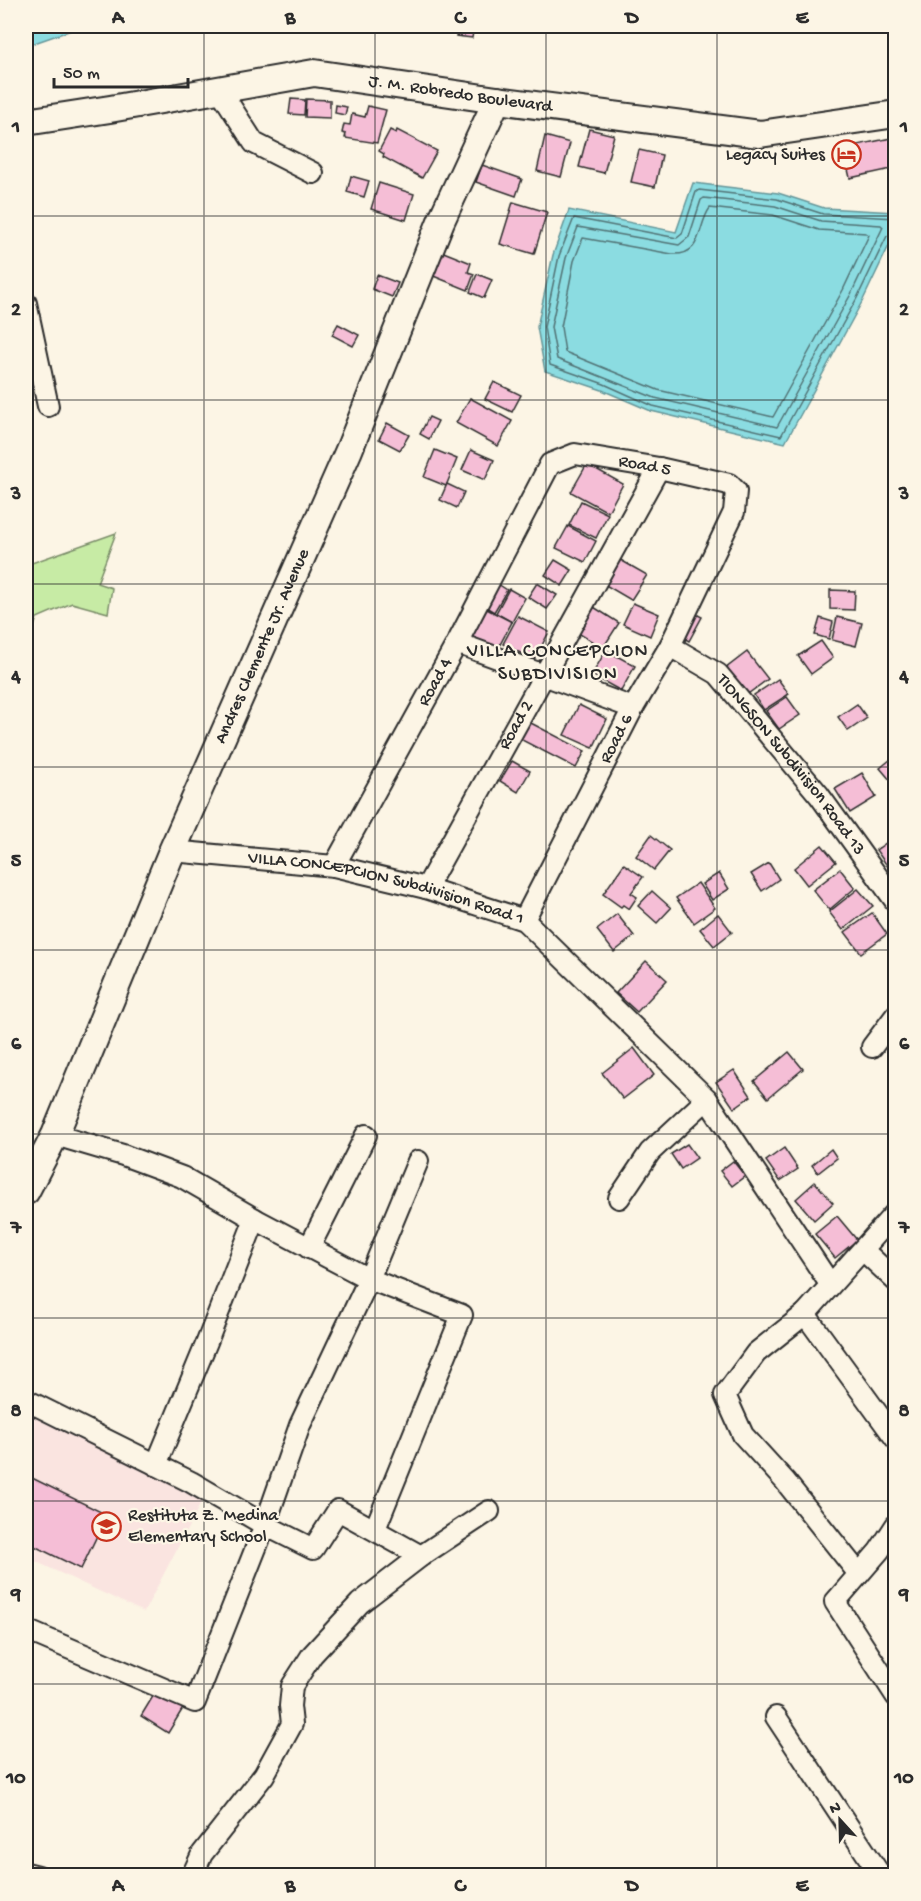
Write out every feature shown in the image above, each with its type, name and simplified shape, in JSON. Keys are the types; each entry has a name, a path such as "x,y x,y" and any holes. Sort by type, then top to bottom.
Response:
{"main road":[{"name":"J. M. Robredo Boulevard","path":"26,122 314,73 496,100 760,134 896,114"},
{"name":"Andres Clemente Jr. Avenue","path":"26,1191 55,1135 172,851 349,450 441,221 496,100"}],"street":[{"path":"220,90 254,144 313,173"},
{"path":"26,303 48,406"},
{"name":"Road 5","path":"550,464 575,454 658,468 729,484 736,491"},
{"name":"Road 4","path":"334,866 457,643 550,464"},
{"name":"Road 2","path":"426,888 658,468"},
{"name":"Road 6","path":"524,920 633,708 670,646 734,512 736,491"},
{"path":"457,643 633,708"},
{"name":"TIONGSON Subdivision Road 13","path":"670,646 718,674 819,795 896,902"},
{"name":"VILLA CONCEPCION Subdivision Road 1","path":"172,851 334,866 426,888 524,920 707,1099 830,1284"},
{"path":"872,1047 896,1015"},
{"path":"619,1197 650,1152 707,1099"},
{"path":"55,1135 123,1155 182,1177 255,1219 369,1279 462,1315 375,1529"},
{"path":"309,1248 366,1135"},
{"path":"26,1630 195,1702 265,1526 300,1425 369,1279 418,1161"},
{"path":"859,1574 785,1481 743,1435 725,1395 756,1353 805,1314 896,1212"},
{"path":"156,1465 255,1219"},
{"path":"863,1250 896,1281"},
{"path":"805,1314 896,1439"},
{"path":"26,1400 191,1482 265,1526 313,1549 338,1510 421,1556"},
{"path":"192,1875 202,1854 264,1775 292,1724 290,1706 292,1686 312,1655 360,1603 421,1556 489,1511"},
{"path":"896,1525 879,1551 835,1602 896,1696"},
{"path":"776,1717 881,1875"},
{"path":"26,1873 38,1875"}],"shaded area":[{"name":"Restituta Z. Medina Elementary School","path":"26,1406 205,1495 144,1612 26,1557"}],"green space":[{"path":"116,533 97,583 112,588 108,613 72,603 37,618 26,650 26,565"}],"water":[{"path":"26,26 83,26 26,46"},
{"path":"693,183 778,193 824,208 895,212 895,233 863,300 785,443 651,411 602,390 545,371 537,327 553,255 569,210 676,232"}],"building":[{"path":"458,26 474,26 472,38 456,36"},
{"path":"291,99 305,100 304,115 289,114"},
{"path":"306,99 330,100 330,118 305,117"},
{"path":"336,105 347,107 345,115 335,113"},
{"path":"368,106 386,110 377,143 345,138 346,134 342,133 344,124 350,125 352,114 365,117"},
{"path":"589,129 614,135 604,173 579,167"},
{"path":"390,130 396,133 397,130 437,151 422,178 383,157 384,154 379,151"},
{"path":"545,136 570,143 561,177 537,171"},
{"path":"896,137 896,168 850,178 843,148"},
{"path":"639,150 662,155 655,187 631,182"},
{"path":"482,165 522,179 516,196 476,182"},
{"path":"351,176 369,181 364,197 347,192"},
{"path":"379,183 414,194 406,220 371,209"},
{"path":"513,202 547,212 534,254 500,244"},
{"path":"441,251 471,263 468,272 474,274 468,290 431,275"},
{"path":"477,274 492,280 484,298 470,292"},
{"path":"377,275 398,283 392,297 372,289"},
{"path":"338,324 359,335 353,346 332,335"},
{"path":"494,382 521,395 512,412 485,399"},
{"path":"470,398 512,421 498,446 456,423"},
{"path":"429,417 438,421 429,439 420,434"},
{"path":"387,423 409,435 400,450 379,439"},
{"path":"435,450 457,459 446,486 424,477"},
{"path":"471,450 494,460 485,480 462,470"},
{"path":"587,464 623,484 608,512 571,492"},
{"path":"447,484 464,492 457,508 440,500"},
{"path":"581,501 608,514 596,538 569,525"},
{"path":"568,526 596,541 585,562 556,548"},
{"path":"617,558 647,575 631,600 602,583"},
{"path":"555,560 572,570 562,586 545,575"},
{"path":"495,582 507,590 494,612 481,604"},
{"path":"537,583 557,595 547,609 528,597"},
{"path":"509,589 525,598 512,622 496,613"},
{"path":"830,590 855,591 854,610 830,609"},
{"path":"633,603 659,614 650,636 623,624"},
{"path":"589,604 619,623 603,648 573,630"},
{"path":"479,605 512,622 497,650 464,633"},
{"path":"692,612 702,617 689,641 680,636"},
{"path":"518,616 549,632 534,660 503,644"},
{"path":"837,617 862,623 856,646 832,640"},
{"path":"820,618 833,622 829,639 815,635"},
{"path":"821,641 833,658 811,674 798,656"},
{"path":"606,650 635,666 621,691 592,675"},
{"path":"747,652 768,679 741,699 721,672"},
{"path":"778,679 789,694 764,710 754,695"},
{"path":"787,697 800,715 779,729 766,711"},
{"path":"857,704 867,718 848,731 838,717"},
{"path":"579,705 607,719 593,748 564,735"},
{"path":"527,721 585,751 576,768 518,738"},
{"path":"896,755 896,787 880,768"},
{"path":"512,761 530,771 518,792 500,781"},
{"path":"862,773 876,797 850,813 835,789"},
{"path":"651,835 670,850 654,870 636,856"},
{"path":"896,836 896,868 891,871 876,850"},
{"path":"822,845 836,862 807,885 794,868"},
{"path":"769,863 779,879 762,891 751,874"},
{"path":"624,864 643,877 631,893 637,897 629,909 623,905 621,907 603,894"},
{"path":"840,869 855,888 829,910 813,890"},
{"path":"719,873 729,889 712,900 702,884"},
{"path":"698,883 715,908 694,923 676,898"},
{"path":"858,889 873,906 843,930 829,912"},
{"path":"652,891 671,908 657,923 638,906"},
{"path":"872,913 887,934 861,953 845,932"},
{"path":"617,914 634,936 614,952 597,930"},
{"path":"718,914 732,932 714,946 700,929"},
{"path":"646,961 667,980 637,1012 616,993"},
{"path":"634,1048 654,1075 623,1099 602,1073"},
{"path":"789,1052 803,1069 768,1098 754,1081"},
{"path":"734,1070 751,1096 734,1108 716,1082"},
{"path":"687,1144 697,1158 681,1169 671,1154"},
{"path":"784,1148 798,1169 780,1181 766,1161"},
{"path":"831,1149 837,1158 818,1173 812,1165"},
{"path":"733,1161 745,1176 732,1186 720,1171"},
{"path":"815,1182 833,1203 814,1220 796,1199"},
{"path":"837,1216 857,1240 835,1258 815,1234"},
{"path":"26,1475 107,1515 81,1569 26,1542"},
{"path":"155,1693 185,1705 168,1733 141,1716"}],"place":[{"name":"Legacy Suites","path":"846,155"},
{"name":"Restituta Z. Medina Elementary School","path":"107,1526"}],"district":[{"name":"VILLA CONCEPCION SUBDIVISION","path":"558,664"}]}
